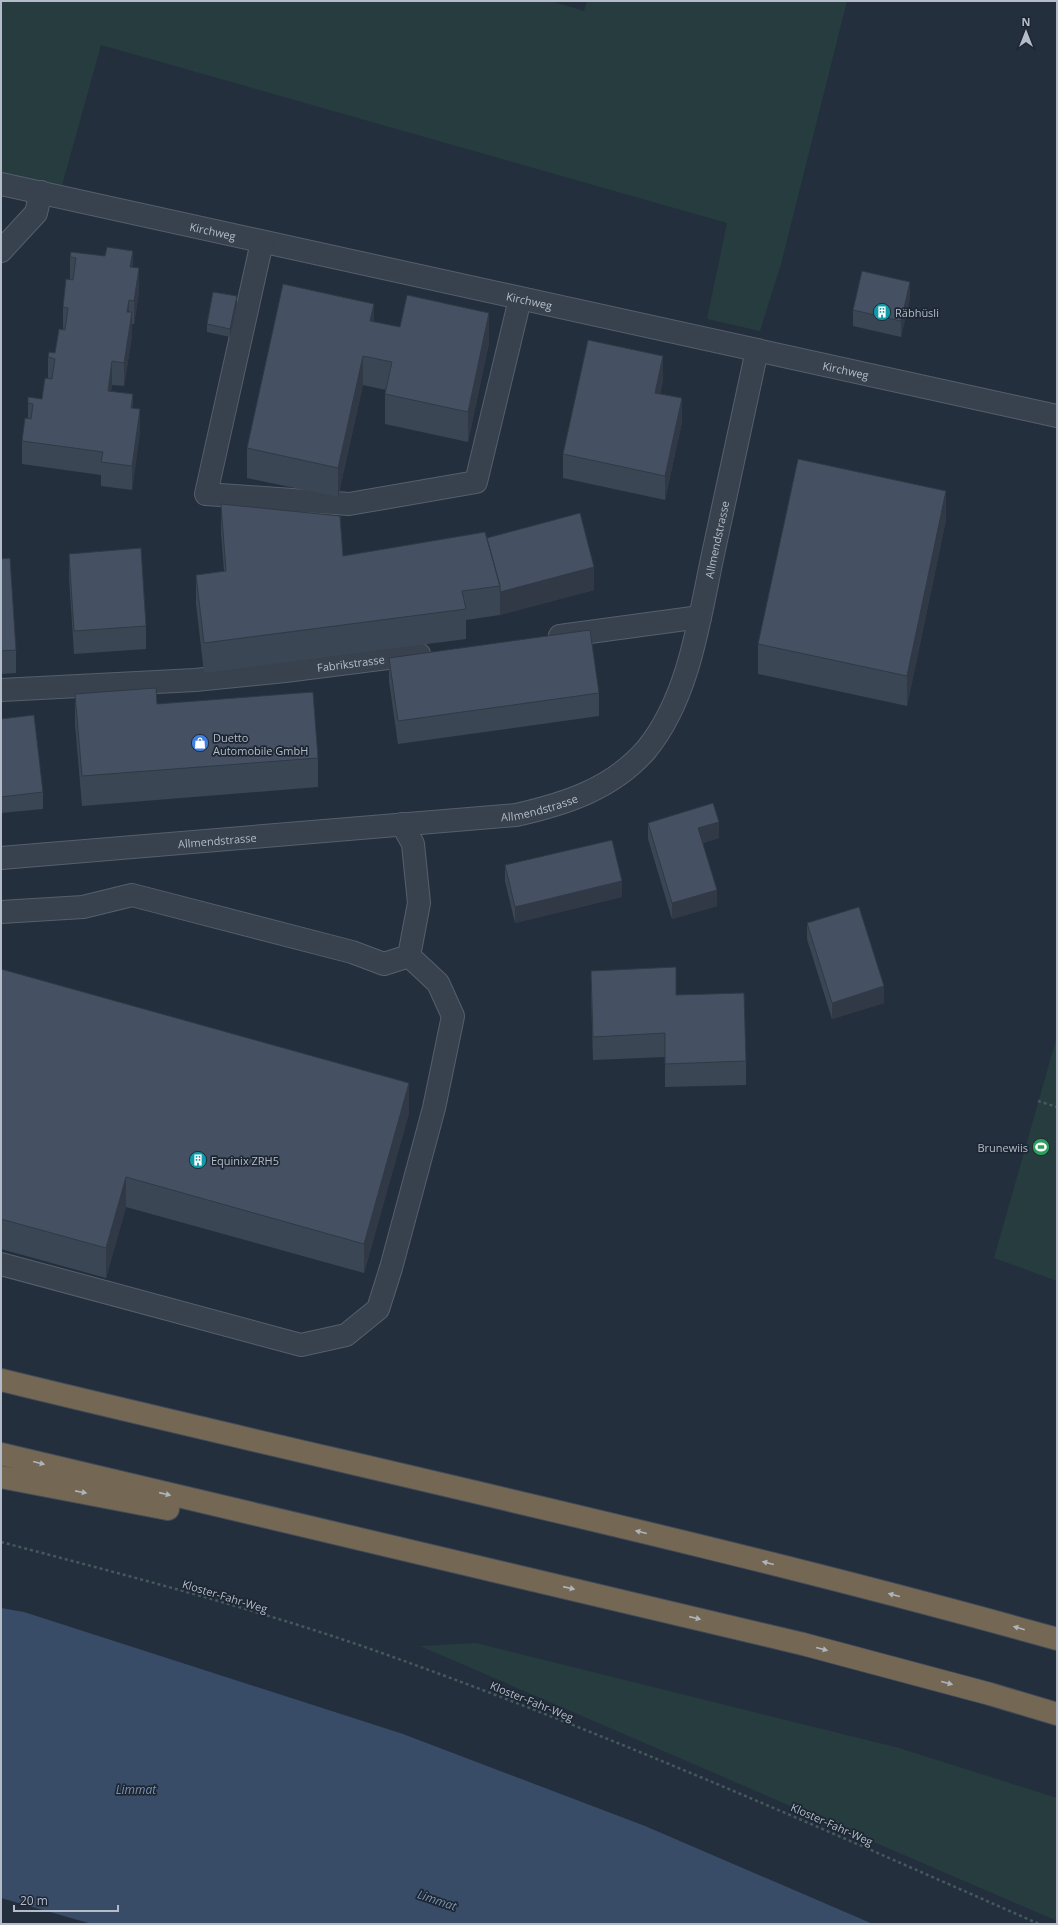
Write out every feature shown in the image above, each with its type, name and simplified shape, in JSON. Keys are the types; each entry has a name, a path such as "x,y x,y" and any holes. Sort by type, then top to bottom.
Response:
{"highway":[{"path":"1,1380 188,1426 643,1532 827,1578 1057,1639"},
{"path":"1,1454 803,1644 990,1694 1057,1714"},
{"path":"1,1477 531,1579"}],"street":[{"name":"Kirchweg","path":"1,184 1057,416"},
{"path":"1,251 36,213 41,192"},
{"path":"262,242 206,494 349,504 476,482 520,299"},
{"name":"Allmendstrasse","path":"1,858 516,815 555,806 587,794 620,774 646,750 667,717 685,678 700,617 757,350"},
{"path":"542,638 700,617"},
{"name":"Fabrikstrasse","path":"1,690 195,680 285,671 442,651"},
{"path":"402,824 413,844 419,903 409,956"},
{"path":"1,912 83,907 132,895 352,952 384,964 409,956"},
{"path":"1,1264 301,1345 346,1335 378,1309 391,1268 434,1108 453,1016 438,983 409,956"}],"path":[{"path":"1038,1101 1057,1107"},
{"name":"Kloster-Fahr-Weg","path":"1,1542 186,1592 350,1642 494,1694 797,1817 1039,1924"}],"green space":[{"path":"1,1 551,1 584,11 587,1 847,1 781,264 760,331 707,319 727,223 101,45 61,189 1,176"},
{"name":"Brunewiis","path":"1057,1036 1057,1281 994,1258"},
{"path":"476,1643 899,1748 1057,1798 1057,1921 420,1646"}],"water":[{"name":"Limmat","path":"1,1608 24,1612 403,1734 645,1826 873,1924 92,1924 1,1898"}],"building":[{"path":"107,247 133,251 130,267 139,268 134,301 129,300 127,312 132,312 124,363 112,361 108,391 133,394 131,408 140,409 132,466 101,462 103,452 22,441 25,418 31,419 33,404 28,403 28,397 42,399 45,378 52,379 55,359 48,357 49,352 55,353 59,329 65,330 68,308 63,307 66,279 73,280 76,258 70,257 71,252 105,256"},
{"path":"862,271 910,282 901,321 853,310"},
{"path":"283,284 374,304 370,321 400,327 407,295 489,313 468,412 385,394 392,362 363,356 338,468 247,448"},
{"path":"213,292 237,296 230,329 207,324"},
{"path":"588,340 663,356 655,393 682,398 665,476 563,454"},
{"path":"798,459 946,491 907,676 758,644"},
{"path":"221,504 340,516 343,556 485,532 500,586 462,591 466,609 204,643 196,575 226,571"},
{"path":"580,513 594,567 500,592 500,586 487,538"},
{"path":"141,548 146,626 74,631 69,554"},
{"path":"10,558 16,650 1,651 1,559"},
{"path":"590,630 599,693 398,721 389,658"},
{"path":"156,688 157,704 313,692 318,758 82,776 75,694"},
{"path":"34,715 43,792 1,797 1,719"},
{"path":"713,803 719,822 698,828 717,890 672,903 648,823"},
{"path":"612,840 622,881 515,907 505,865"},
{"path":"859,907 884,986 832,1003 807,923"},
{"path":"676,967 676,995 744,993 746,1061 665,1064 665,1033 593,1037 591,971"},
{"name":"Equinix ZRH5","path":"1,969 409,1083 364,1244 126,1177 106,1248 1,1219"}],"place":[{"name":"Räbhüsli","path":"882,312"},
{"name":"Duetto Automobile GmbH","path":"200,743"},
{"name":"Brunewiis","path":"1041,1147"},
{"name":"Equinix ZRH5","path":"198,1160"}]}
